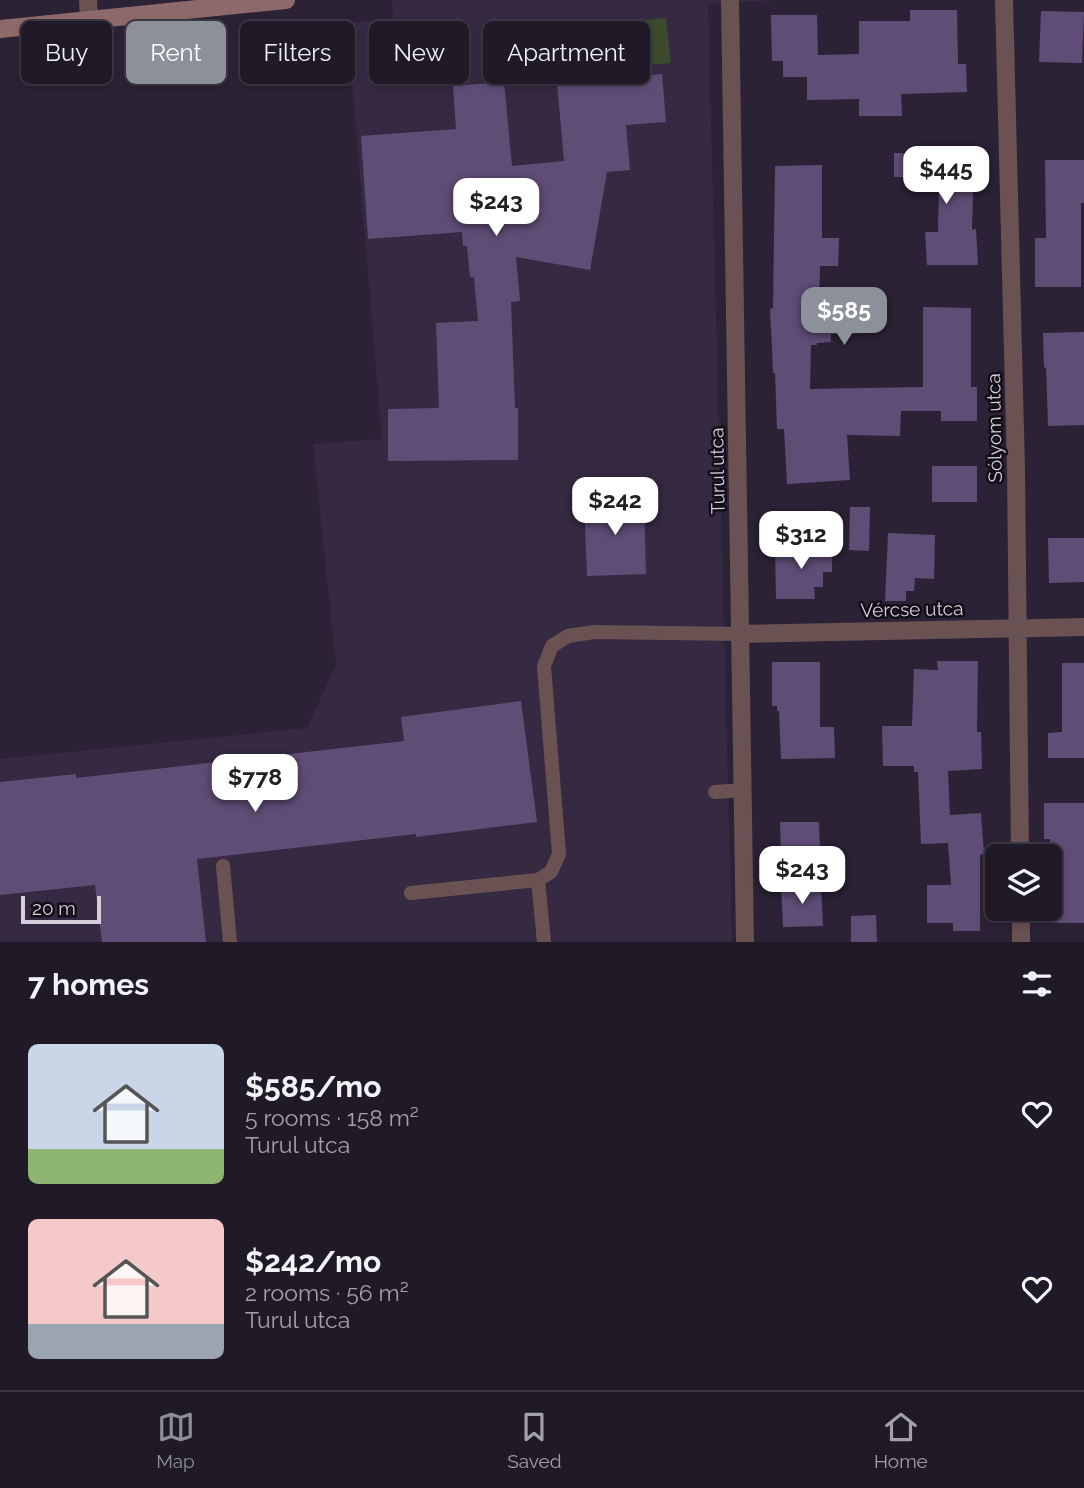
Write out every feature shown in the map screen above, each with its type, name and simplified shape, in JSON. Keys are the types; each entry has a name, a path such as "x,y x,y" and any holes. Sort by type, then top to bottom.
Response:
{"main road":[{"path":"0,29 286,0"}],"street":[{"path":"88,0 89,20"},
{"name":"Turul utca","path":"730,0 745,942"},
{"name":"Sólyom utca","path":"1004,0 1016,469 1020,844"},
{"name":"Vércse utca","path":"741,634 1084,627"},
{"path":"1021,921 1021,942"}],"lane":[{"path":"411,893 538,880 551,872 559,854 544,666 552,646 568,636 594,632 741,634"},
{"path":"715,792 743,790"},
{"path":"223,866 230,942"},
{"path":"538,880 544,942"}],"shaded area":[{"path":"392,0 778,0 708,4 732,942 0,942 0,759 307,728 336,665 313,444 382,439 352,84 355,84 355,22 369,21 369,84 469,84 469,21 370,21 393,19"}],"green space":[{"path":"666,18 671,63 650,65 650,21 634,21"}],"building":[{"path":"910,10 957,10 958,64 966,64 967,92 901,94 902,116 859,116 859,99 807,100 807,77 783,77 783,61 772,61 771,15 817,15 818,55 859,54 859,21 910,21"},
{"path":"1041,11 1084,12 1082,63 1039,62"},
{"path":"662,74 666,122 626,125 630,170 607,172 590,270 516,257 520,301 511,302 515,408 518,408 518,460 388,461 388,409 439,408 436,323 478,321 474,277 470,277 467,246 463,246 462,232 368,239 361,136 456,129 453,86 504,84 512,166 564,161 557,84 650,84 650,75"},
{"path":"894,153 931,154 931,158 974,158 972,230 976,229 978,265 927,265 925,232 938,232 939,184 920,183 920,178 894,177"},
{"path":"1045,160 1084,160 1081,287 1035,287 1035,238 1046,238"},
{"path":"822,165 822,238 839,238 838,266 820,266 819,307 872,309 873,333 831,334 831,342 811,345 810,389 923,387 923,307 971,308 971,387 977,387 977,421 941,421 941,411 901,411 900,436 847,435 850,480 787,484 784,429 777,429 770,309 773,308 775,166"},
{"path":"1084,332 1084,425 1048,426 1043,333"},
{"path":"932,466 977,466 977,502 932,502"},
{"path":"644,499 646,574 587,576 584,500"},
{"path":"850,507 870,507 869,551 849,550"},
{"path":"888,533 935,535 934,579 915,578 914,591 906,591 906,601 885,601"},
{"path":"1048,538 1084,538 1084,582 1049,583"},
{"path":"775,547 832,547 832,572 823,572 823,587 814,587 815,599 776,599"},
{"path":"937,661 978,661 977,732 981,732 982,769 948,771 950,815 981,813 984,854 980,855 980,931 953,931 953,923 927,923 927,885 951,885 948,843 921,844 918,772 914,772 914,766 883,766 882,726 912,726 914,669 938,670"},
{"path":"772,662 820,662 820,727 834,727 835,758 781,759 779,711 777,706 772,706"},
{"path":"1062,663 1084,663 1084,758 1048,758 1048,733 1062,732"},
{"path":"521,701 537,822 197,859 206,942 102,942 95,885 0,895 0,782 76,774 76,778 404,741 401,717"},
{"path":"1044,803 1084,803 1084,923 1050,923 1062,921 1062,844 1050,844 1050,839 1044,839"},
{"path":"780,822 819,822 820,851 781,854"},
{"path":"781,885 821,885 823,926 783,927"},
{"path":"876,915 877,942 851,942 851,916"}]}
